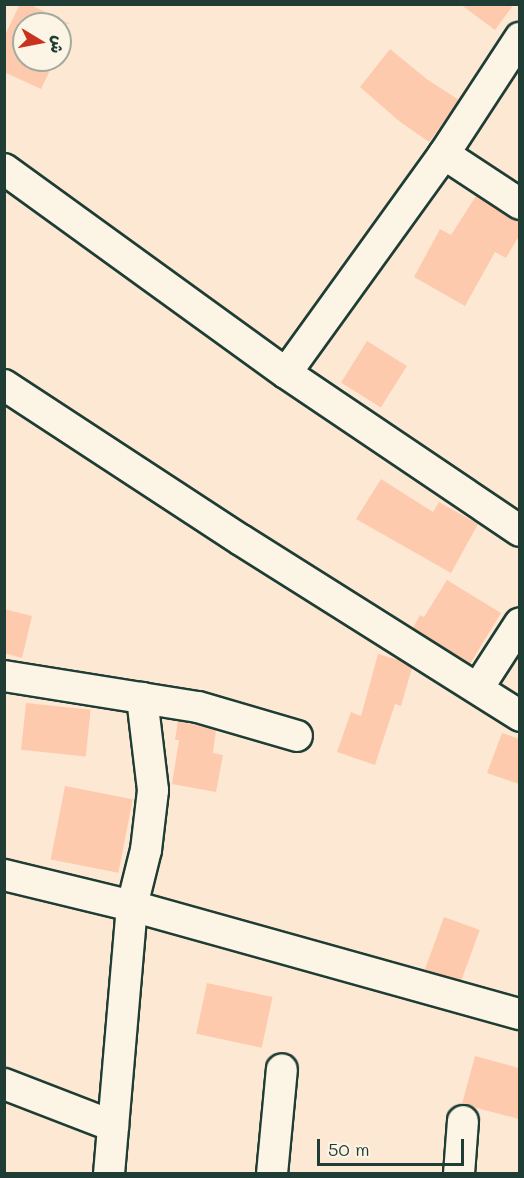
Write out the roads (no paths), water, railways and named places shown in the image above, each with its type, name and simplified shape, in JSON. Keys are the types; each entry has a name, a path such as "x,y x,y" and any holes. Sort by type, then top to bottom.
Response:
{"street":[{"path":"286,373 444,154 519,38"},
{"path":"444,154 519,204"},
{"path":"4,169 286,373 519,531"},
{"path":"4,385 241,540 519,716"},
{"path":"478,688 519,623"},
{"path":"4,676 198,707 297,736"},
{"path":"109,1173 132,906 146,850 153,790 142,698"},
{"path":"4,875 132,906 519,1014"},
{"path":"272,1173 282,1069"},
{"path":"4,1084 113,1125"},
{"path":"459,1173 463,1121"}]}
